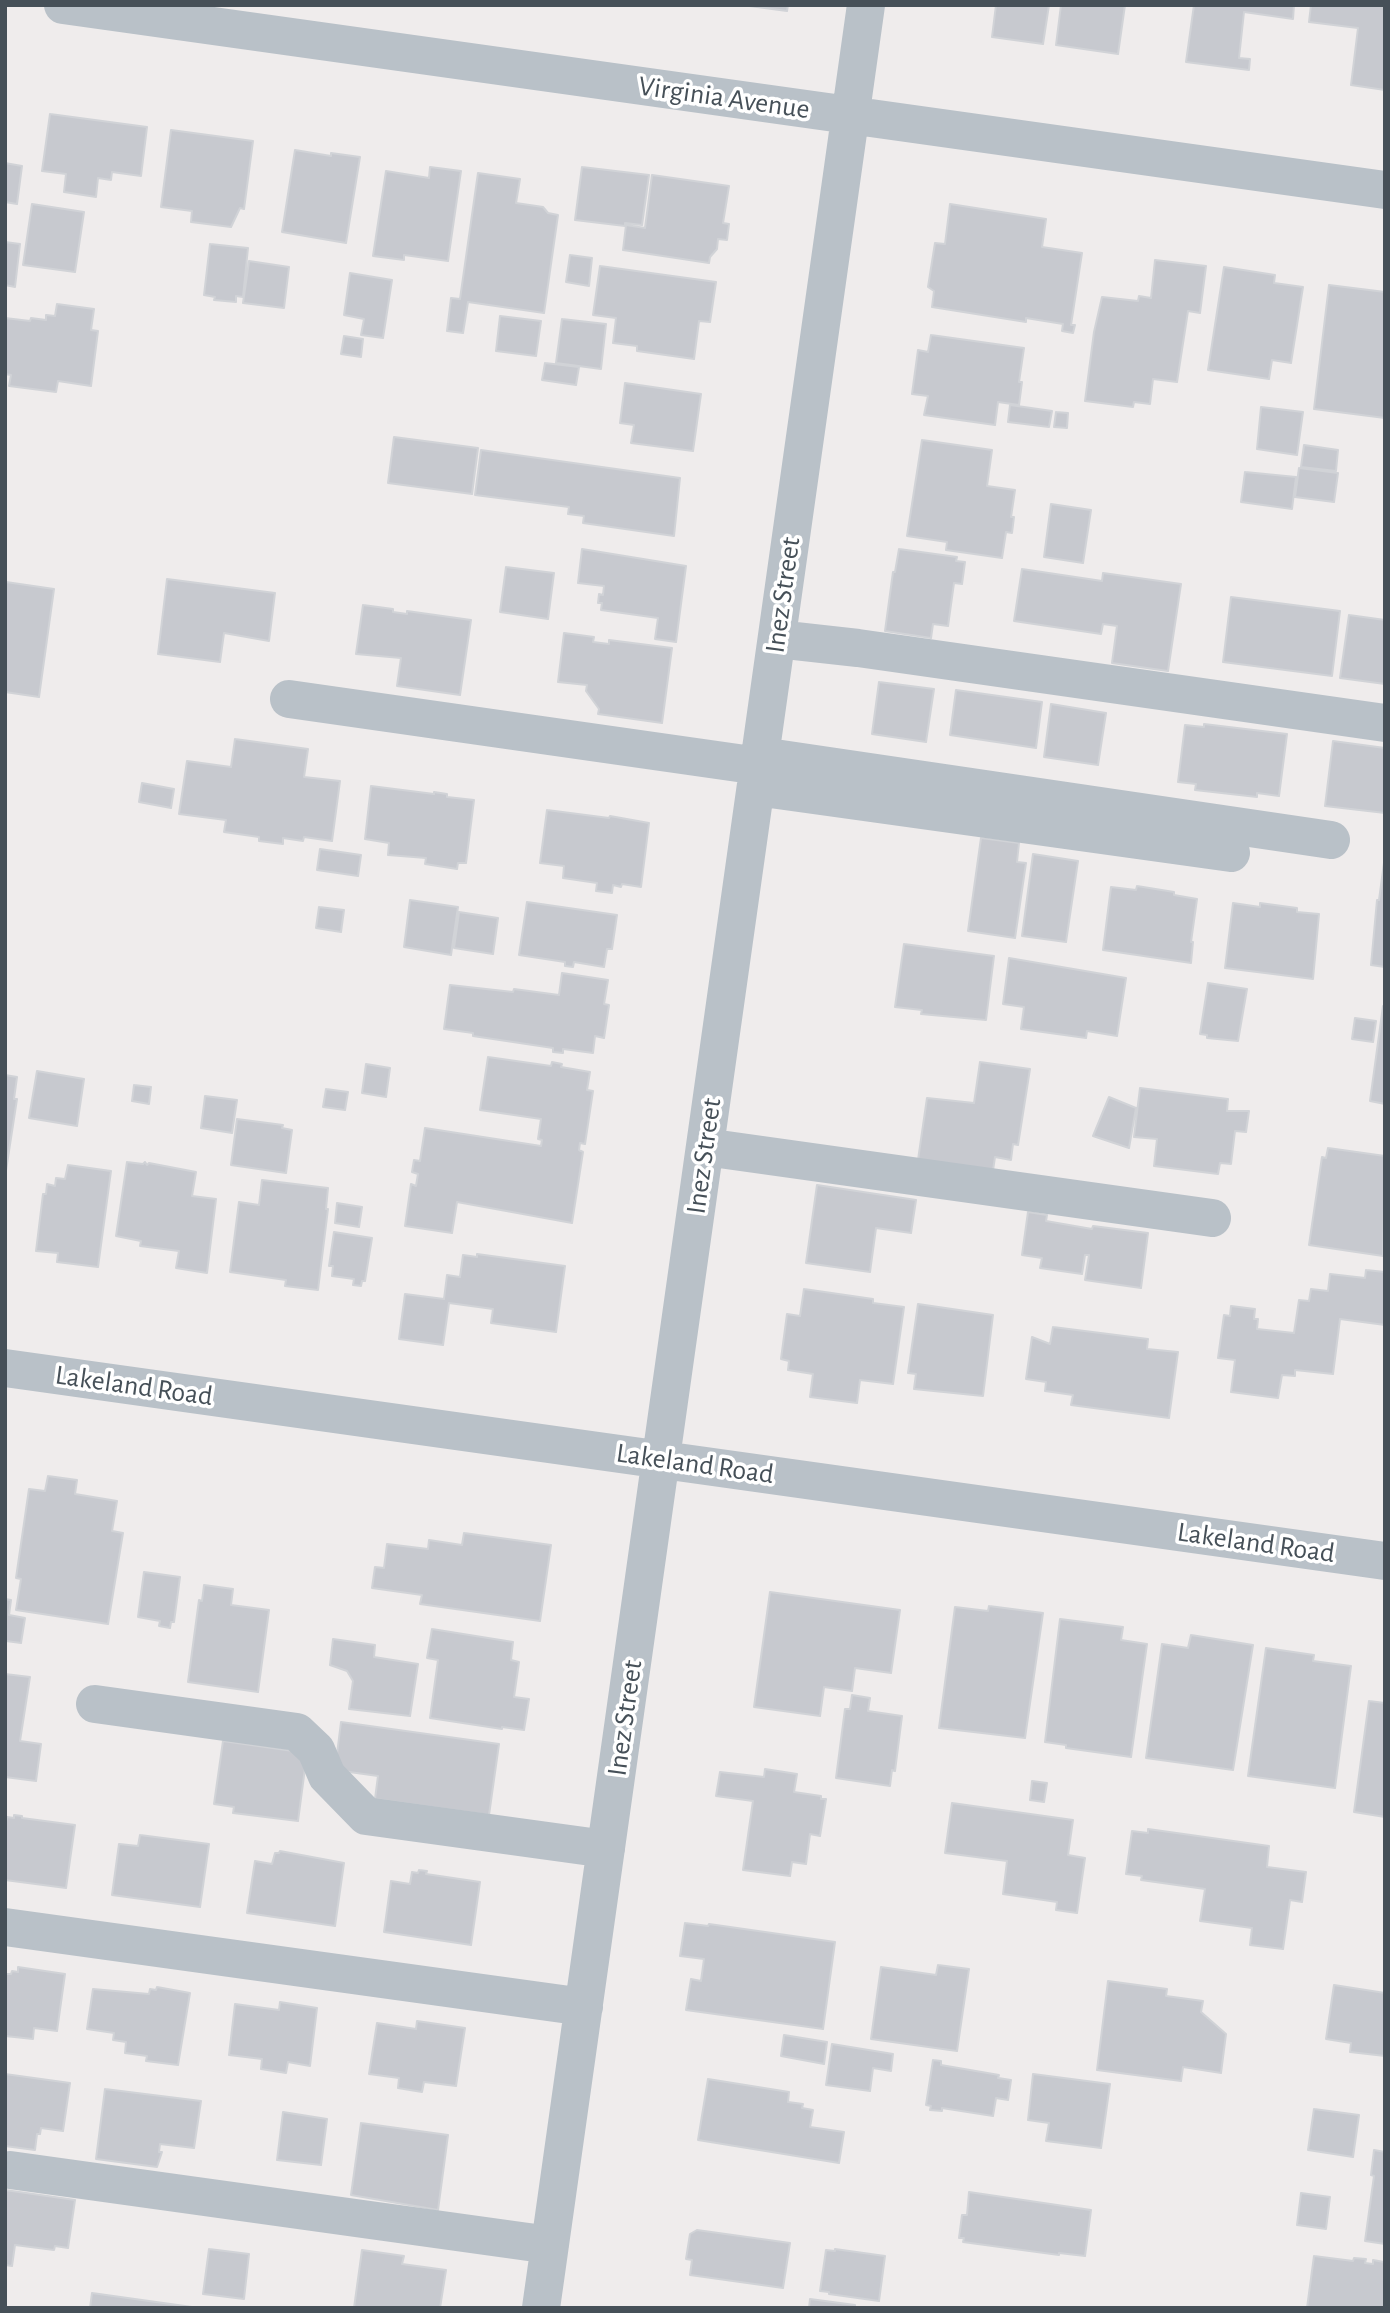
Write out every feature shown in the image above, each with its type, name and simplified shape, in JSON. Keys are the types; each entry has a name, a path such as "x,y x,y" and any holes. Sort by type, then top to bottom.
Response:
{"street":[{"name":"Virginia Avenue","path":"64,5 195,15 850,116 1385,190"},
{"name":"Inez Street","path":"541,2308 866,5"},
{"path":"777,639 858,648 1385,723"},
{"path":"289,699 759,770 1231,853"},
{"path":"759,770 1331,841"},
{"path":"705,1147 1212,1218"},
{"name":"Lakeland Road","path":"5,1367 1385,1561"},
{"path":"95,1704 297,1732 316,1750 327,1776 366,1816 606,1849"},
{"path":"5,1927 584,2007"},
{"path":"10,2170 550,2245"}],"building":[{"path":"742,5 788,5 787,11"},
{"path":"996,5 1049,5 1043,44 992,37"},
{"path":"1061,5 1125,5 1118,54 1056,45"},
{"path":"1194,5 1294,5 1293,19 1244,12 1239,58 1250,59 1249,70 1186,62"},
{"path":"1311,5 1385,5 1385,90 1351,85 1358,28 1309,22"},
{"path":"50,114 147,127 141,176 112,172 111,180 98,178 96,197 64,192 66,174 42,171"},
{"path":"171,130 253,141 244,209 240,208 231,227 191,222 192,211 161,207"},
{"path":"295,150 331,156 331,153 360,157 346,243 282,232"},
{"path":"5,163 22,166 17,204 5,202"},
{"path":"430,167 461,171 448,261 404,255 404,260 373,256 386,171 429,178"},
{"path":"582,167 649,175 642,225 625,223 625,226 575,220"},
{"path":"478,173 520,179 516,203 543,207 548,213 558,215 544,313 468,302 463,333 447,331 451,298 460,299"},
{"path":"652,175 729,186 723,223 729,224 727,240 718,239 717,249 710,257 709,263 623,250 626,225 645,228"},
{"path":"32,204 84,212 75,272 23,265"},
{"path":"950,204 1046,219 1042,247 1082,253 1071,325 1075,325 1073,333 1062,331 1063,324 1026,318 1026,322 932,307 934,291 928,287 935,243 945,244"},
{"path":"5,242 20,244 15,287 5,285"},
{"path":"210,244 248,248 243,297 236,296 236,302 214,300 215,297 204,295"},
{"path":"570,255 592,258 589,286 566,282"},
{"path":"1155,260 1206,266 1200,313 1188,311 1177,382 1153,379 1150,404 1134,402 1133,407 1085,401 1094,332 1102,297 1138,301 1139,296 1151,298"},
{"path":"249,261 289,267 284,308 243,303"},
{"path":"600,266 716,282 710,322 699,321 694,359 637,351 637,346 613,343 616,318 593,315"},
{"path":"1224,267 1275,275 1274,283 1303,287 1291,363 1272,360 1269,379 1208,370"},
{"path":"350,273 392,280 383,338 361,335 364,319 344,315"},
{"path":"1329,285 1385,292 1385,418 1314,409"},
{"path":"57,304 94,309 91,330 98,331 91,386 58,381 56,392 9,386 11,375 5,374 5,318 46,320 46,315 55,316"},
{"path":"500,316 541,321 536,356 496,351"},
{"path":"562,319 606,324 601,369 556,363"},
{"path":"931,335 1024,348 1019,405 998,402 995,425 924,415 928,396 912,394 918,350 928,352"},
{"path":"344,336 363,339 361,357 341,354"},
{"path":"545,363 579,367 576,385 542,380"},
{"path":"625,383 701,394 693,451 631,443 634,425 620,423"},
{"path":"1010,405 1052,411 1049,427 1008,422"},
{"path":"1261,407 1303,412 1297,455 1257,449"},
{"path":"1056,412 1068,413 1067,428 1054,427"},
{"path":"394,437 478,448 472,494 388,483"},
{"path":"922,440 992,450 987,486 1015,490 1011,517 1014,517 1012,533 1006,532 1002,558 946,550 947,542 907,536"},
{"path":"1304,445 1338,450 1336,471 1301,467"},
{"path":"481,450 680,478 674,536 583,523 584,516 568,514 569,507 475,495"},
{"path":"1299,468 1338,473 1334,502 1295,497"},
{"path":"1245,472 1296,477 1292,509 1241,502"},
{"path":"1051,504 1091,510 1083,563 1044,557"},
{"path":"582,549 686,566 676,642 655,639 658,618 601,610 602,603 598,603 599,594 603,595 604,586 578,583"},
{"path":"899,549 957,557 956,561 965,562 962,584 954,583 948,626 933,624 931,638 885,631"},
{"path":"506,567 554,573 548,619 500,612"},
{"path":"1022,569 1102,581 1103,573 1181,584 1168,671 1112,663 1117,626 1103,624 1101,634 1014,621"},
{"path":"167,579 275,593 269,641 224,633 220,662 158,654"},
{"path":"6,582 54,589 39,697 5,692"},
{"path":"1231,597 1340,611 1332,676 1223,662"},
{"path":"363,605 407,614 407,611 471,620 460,695 397,686 401,658 356,654"},
{"path":"1349,615 1385,620 1385,684 1340,678"},
{"path":"564,633 594,637 593,642 609,644 609,640 672,648 662,723 598,714 599,709 586,691 587,685 558,682"},
{"path":"879,682 934,689 926,742 872,734"},
{"path":"956,690 1042,702 1036,748 950,735"},
{"path":"1051,704 1106,713 1098,765 1044,757"},
{"path":"1204,724 1287,734 1279,796 1257,793 1257,797 1195,790 1196,784 1178,782 1185,725 1204,727"},
{"path":"235,739 308,749 304,777 340,781 332,841 304,837 303,841 283,838 283,844 259,841 259,837 224,832 226,820 179,814 187,761 231,767"},
{"path":"1333,741 1385,748 1385,813 1325,806"},
{"path":"142,783 174,789 171,808 139,802"},
{"path":"371,786 434,792 447,794 447,797 474,800 466,863 458,863 457,869 425,864 426,858 388,855 389,843 365,839"},
{"path":"547,810 649,823 641,887 622,884 621,887 613,885 612,893 596,891 597,883 563,878 564,866 540,863"},
{"path":"981,838 1019,843 1017,862 1026,863 1015,938 968,931"},
{"path":"320,849 361,855 358,876 317,870"},
{"path":"1033,854 1078,861 1066,942 1022,936"},
{"path":"1384,863 1385,967 1371,965 1377,900"},
{"path":"1137,886 1197,899 1191,963 1103,950 1111,887 1136,890"},
{"path":"410,900 458,907 451,955 404,947"},
{"path":"527,902 617,915 612,949 607,949 604,967 574,962 573,967 565,966 565,962 519,955"},
{"path":"1233,903 1260,907 1260,903 1319,914 1313,979 1225,968"},
{"path":"319,907 344,910 341,932 316,928"},
{"path":"459,912 498,918 493,954 454,948"},
{"path":"904,944 994,956 986,1020 921,1014 922,1010 895,1007"},
{"path":"1009,958 1126,978 1117,1036 1087,1031 1086,1038 1021,1029 1024,1007 1003,1004"},
{"path":"562,973 608,980 604,1004 609,1005 604,1038 595,1036 593,1053 563,1049 563,1053 553,1052 553,1048 444,1029 450,985 559,995"},
{"path":"1208,983 1247,989 1238,1041 1207,1038 1207,1035 1200,1034"},
{"path":"1383,1006 1385,1007 1385,1104 1370,1101"},
{"path":"1355,1018 1376,1021 1373,1042 1352,1039"},
{"path":"488,1057 551,1066 552,1062 562,1064 561,1067 590,1072 587,1090 593,1091 585,1144 580,1143 579,1150 583,1152 572,1223 457,1202 452,1233 405,1226 411,1184 416,1186 418,1174 412,1172 414,1160 420,1161 425,1128 541,1146 542,1140 538,1139 541,1119 480,1110"},
{"path":"980,1062 1030,1069 1018,1145 1013,1144 1011,1160 995,1157 992,1177 918,1160 927,1098 974,1103"},
{"path":"366,1064 390,1068 386,1097 362,1093"},
{"path":"37,1071 84,1079 77,1126 29,1118"},
{"path":"5,1075 17,1077 14,1099 17,1099 5,1177"},
{"path":"134,1085 151,1087 149,1104 132,1101"},
{"path":"1140,1088 1228,1099 1227,1111 1249,1111 1246,1132 1235,1131 1231,1164 1220,1163 1218,1174 1154,1166 1157,1139 1134,1137"},
{"path":"326,1089 348,1092 345,1110 323,1107"},
{"path":"205,1096 237,1100 232,1133 201,1128"},
{"path":"1109,1097 1136,1108 1129,1148 1093,1136"},
{"path":"237,1119 283,1125 282,1128 292,1130 286,1173 231,1165"},
{"path":"1328,1148 1385,1156 1383,1256 1309,1245 1322,1157 1326,1158"},
{"path":"127,1162 145,1162 147,1165 149,1163 196,1172 192,1196 216,1199 207,1273 176,1268 179,1251 140,1246 141,1241 116,1236"},
{"path":"68,1165 111,1171 98,1267 57,1262 58,1253 36,1251 43,1194 46,1194 47,1184 55,1186 56,1178 65,1179"},
{"path":"262,1180 328,1188 318,1290 285,1286 286,1280 230,1272 239,1202 259,1205"},
{"path":"817,1185 916,1200 911,1233 876,1228 870,1272 806,1263"},
{"path":"337,1203 362,1207 359,1227 335,1223"},
{"path":"1028,1212 1047,1215 1046,1221 1092,1229 1093,1226 1148,1233 1141,1288 1085,1280 1089,1255 1085,1255 1082,1274 1040,1268 1042,1258 1022,1255"},
{"path":"334,1232 372,1238 365,1281 362,1281 361,1286 353,1285 354,1279 332,1276 333,1266 329,1266"},
{"path":"477,1254 565,1266 556,1332 491,1323 493,1309 449,1303 443,1345 399,1339 405,1294 444,1299 447,1275 460,1277 463,1255 477,1257"},
{"path":"1366,1270 1385,1272 1385,1325 1340,1319 1333,1374 1295,1370 1295,1376 1282,1375 1278,1398 1231,1392 1235,1360 1218,1358 1224,1315 1230,1316 1231,1306 1255,1309 1257,1329 1294,1333 1299,1300 1309,1301 1311,1289 1328,1291 1330,1274 1365,1278"},
{"path":"804,1289 873,1299 873,1303 904,1307 893,1384 860,1380 857,1403 810,1397 813,1374 788,1370 789,1361 781,1359 787,1314 800,1316"},
{"path":"918,1304 993,1315 983,1396 914,1389 916,1374 908,1373"},
{"path":"1053,1327 1148,1339 1147,1349 1178,1352 1169,1418 1071,1405 1073,1395 1045,1391 1046,1382 1026,1379 1032,1337 1050,1344"},
{"path":"48,1476 77,1480 75,1494 117,1501 112,1531 123,1533 108,1624 16,1610 21,1579 16,1578 29,1489 45,1491"},
{"path":"464,1533 551,1545 540,1621 420,1604 422,1595 372,1588 375,1567 384,1568 387,1544 428,1549 429,1540 462,1545"},
{"path":"144,1572 180,1577 174,1622 171,1622 170,1628 159,1626 160,1621 138,1617"},
{"path":"204,1585 233,1589 231,1605 269,1610 258,1692 188,1682 199,1600 202,1601"},
{"path":"770,1592 900,1610 891,1673 855,1668 852,1691 824,1687 820,1716 754,1707"},
{"path":"5,1599 11,1600 9,1615 25,1618 21,1643 6,1641 5,1648"},
{"path":"989,1606 1043,1613 1025,1738 939,1728 955,1607 988,1611"},
{"path":"1060,1619 1123,1627 1121,1640 1147,1644 1131,1757 1066,1748 1066,1745 1045,1742"},
{"path":"432,1629 513,1642 511,1660 519,1662 514,1697 529,1699 524,1730 430,1718 438,1660 427,1658"},
{"path":"1191,1635 1253,1645 1233,1770 1146,1758 1162,1644 1188,1648"},
{"path":"333,1639 375,1645 374,1657 418,1664 410,1716 349,1709 353,1681 347,1671 330,1665"},
{"path":"1266,1648 1314,1655 1313,1661 1351,1666 1335,1788 1248,1776"},
{"path":"5,1674 30,1677 20,1741 41,1744 36,1781 5,1777"},
{"path":"852,1695 870,1698 868,1711 902,1716 895,1771 892,1770 890,1786 836,1778 845,1709 850,1709"},
{"path":"1369,1701 1385,1703 1385,1817 1354,1812"},
{"path":"341,1722 499,1744 489,1815 375,1799 378,1776 335,1770"},
{"path":"223,1741 307,1753 298,1821 233,1813 234,1807 214,1804"},
{"path":"765,1769 797,1774 794,1792 826,1799 820,1836 810,1834 806,1864 792,1862 790,1876 743,1870 753,1801 716,1796 720,1772 764,1777"},
{"path":"1032,1781 1047,1783 1044,1802 1030,1800"},
{"path":"952,1803 1073,1820 1068,1855 1085,1858 1077,1913 1056,1910 1057,1902 1003,1894 1007,1861 945,1853"},
{"path":"14,1815 75,1825 66,1888 5,1880 5,1827 7,1817 14,1818"},
{"path":"1148,1829 1269,1846 1267,1867 1306,1872 1302,1902 1290,1900 1283,1949 1250,1945 1252,1928 1200,1921 1205,1889 1141,1880 1142,1876 1126,1874 1132,1831 1148,1833"},
{"path":"140,1835 209,1844 200,1907 112,1895 119,1844 138,1846"},
{"path":"280,1851 344,1863 335,1926 247,1913 255,1861 272,1864 275,1853"},
{"path":"419,1870 427,1871 426,1874 480,1882 471,1945 384,1932 391,1881 410,1884 412,1872 418,1873"},
{"path":"685,1923 835,1942 823,2029 686,2010 691,1979 701,1981 704,1959 680,1956"},
{"path":"938,1965 969,1969 957,2051 871,2039 881,1967 936,1975"},
{"path":"18,1967 65,1974 57,2031 34,2028 33,2039 5,2036 5,1974 18,1972"},
{"path":"1108,1981 1167,1989 1166,1996 1203,2001 1201,2012 1226,2034 1221,2073 1183,2067 1181,2081 1097,2070"},
{"path":"1334,1985 1385,1993 1385,2056 1350,2052 1351,2043 1326,2039"},
{"path":"157,1987 190,1993 178,2065 146,2061 147,2056 125,2053 126,2042 113,2040 114,2033 87,2029 93,1989 149,1994 150,1989 156,1990"},
{"path":"280,2002 317,2008 310,2066 288,2062 286,2073 261,2069 262,2059 229,2055 235,2004 279,2010"},
{"path":"417,2021 465,2028 456,2086 424,2082 422,2092 398,2088 399,2078 369,2074 377,2023 416,2029"},
{"path":"784,2035 827,2042 824,2064 781,2056"},
{"path":"832,2044 893,2054 891,2071 873,2068 870,2091 826,2085"},
{"path":"933,2060 941,2061 941,2065 999,2075 998,2078 1011,2080 1008,2100 996,2098 993,2116 942,2108 942,2111 930,2110 931,2106 926,2105"},
{"path":"5,2074 70,2083 63,2131 41,2128 40,2134 37,2134 35,2150 5,2146"},
{"path":"1033,2074 1110,2084 1101,2148 1046,2141 1049,2123 1028,2120"},
{"path":"708,2079 789,2092 788,2102 803,2104 802,2108 813,2110 810,2127 844,2132 839,2163 698,2140"},
{"path":"105,2089 201,2101 194,2148 160,2144 159,2152 162,2152 157,2167 96,2159"},
{"path":"1314,2109 1359,2115 1353,2157 1308,2150"},
{"path":"283,2112 327,2119 321,2165 277,2160"},
{"path":"361,2123 448,2135 438,2210 351,2195"},
{"path":"1374,2150 1385,2152 1385,2244 1365,2241 1374,2176 1371,2175"},
{"path":"5,2190 75,2200 68,2248 55,2246 54,2250 15,2245 12,2266 5,2265"},
{"path":"969,2192 1091,2210 1085,2256 963,2242 964,2238 959,2238 962,2215 967,2215"},
{"path":"1301,2193 1330,2197 1326,2229 1297,2225"},
{"path":"697,2230 790,2243 783,2288 690,2275 692,2260 686,2259 690,2234"},
{"path":"209,2249 249,2254 244,2299 203,2294"},
{"path":"362,2250 404,2256 402,2264 446,2270 440,2308 354,2308"},
{"path":"826,2250 885,2256 879,2301 820,2291"},
{"path":"1314,2256 1353,2261 1354,2258 1366,2259 1365,2263 1373,2264 1373,2260 1384,2262 1385,2308 1307,2308"},
{"path":"92,2293 199,2308 90,2308"},
{"path":"810,2299 855,2305 855,2308 809,2308"}]}
